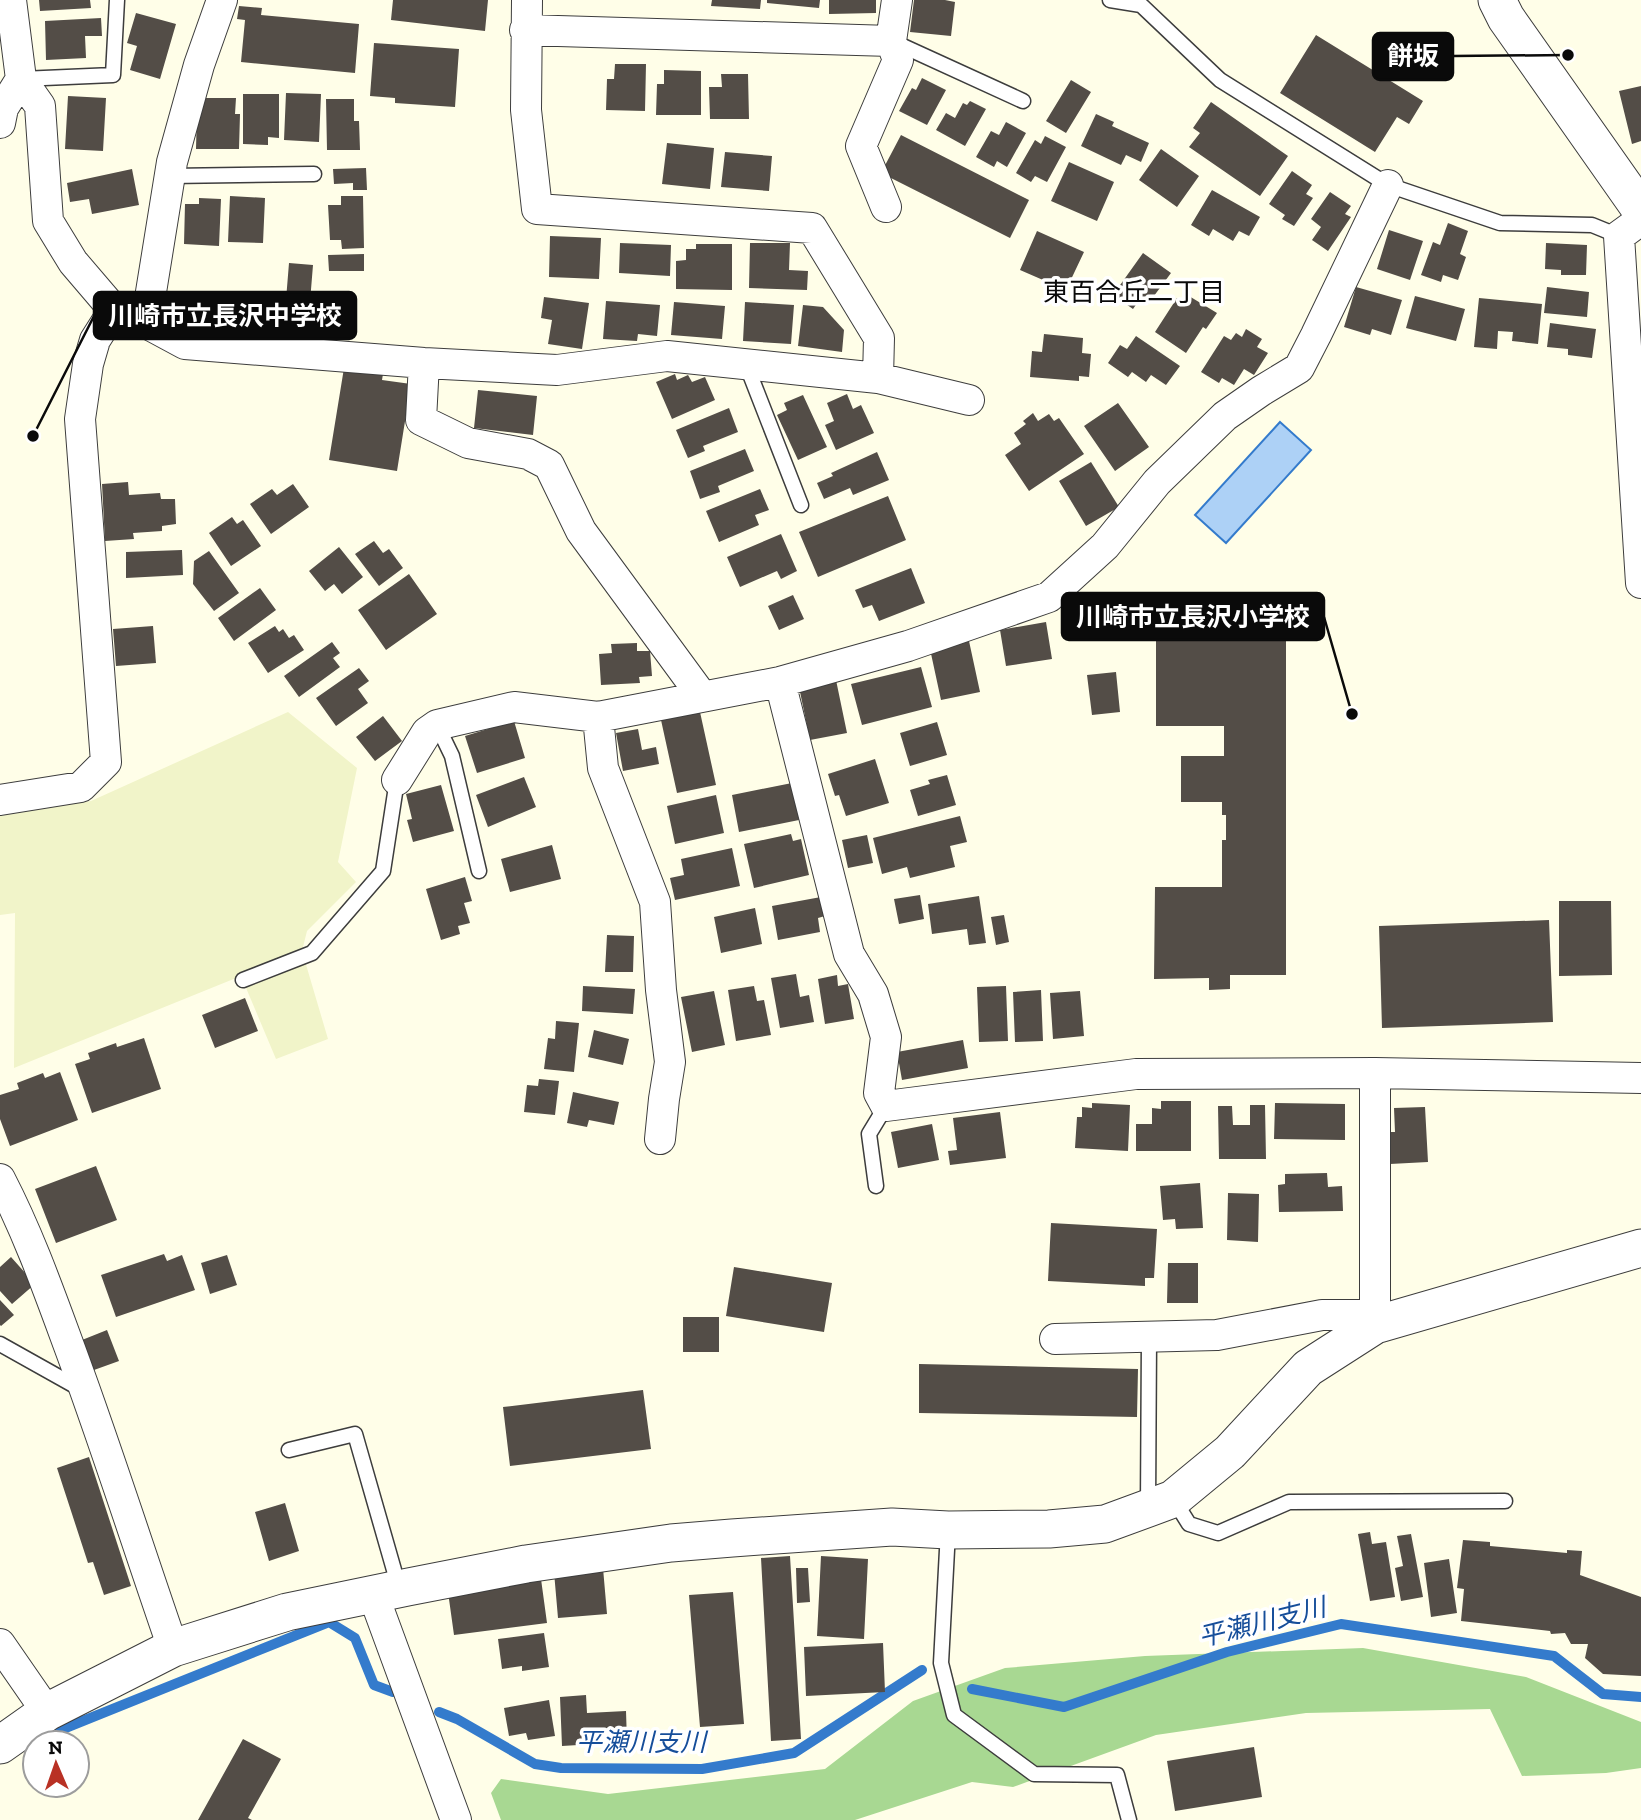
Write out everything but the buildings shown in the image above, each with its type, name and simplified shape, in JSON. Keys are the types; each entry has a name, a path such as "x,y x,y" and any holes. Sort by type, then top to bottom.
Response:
{"street":[{"path":"146,323 172,162 199,65 222,0"},
{"path":"527,0 526,110 537,209 812,228 879,338 878,378"},
{"path":"886,207 861,146 898,60 891,41 897,0"},
{"path":"1497,0 1634,222 1641,583"},
{"path":"8,17 21,79 40,106 48,221 73,262 114,310 185,344 424,363 557,370 667,356 878,378 969,400"},
{"path":"525,30 891,41"},
{"path":"0,123 3,108 21,79"},
{"path":"397,780 427,732 437,725 514,707 598,717 780,682 908,646 1049,597 1105,546 1157,482 1225,416 1299,368 1388,185"},
{"path":"0,800 81,787 106,762 80,419 88,364 95,340 114,310"},
{"path":"424,363 421,419 468,443 528,454 549,465 581,531 702,696"},
{"path":"780,682 849,954 873,994 886,1037 879,1093 886,1107 1136,1074 1374,1073 1641,1078"},
{"path":"598,717 603,768 655,902 661,989 670,1062 660,1139"},
{"path":"1374,1073 1375,1320"},
{"path":"0,1179 34,1252 83,1385 173,1648"},
{"path":"0,1745 47,1712 173,1648 287,1612 385,1591 526,1564 671,1543 892,1527 948,1530 1049,1529 1105,1524 1160,1504 1230,1452 1308,1368 1375,1320 1641,1248"},
{"path":"1055,1339 1217,1335 1322,1315 1375,1320"},
{"path":"385,1591 456,1820"},
{"path":"0,1644 47,1712"}],"lane":[{"path":"21,79 113,75 117,0"},
{"path":"1111,0 1141,5 1220,80 1388,185 1500,223 1592,225 1634,222"},
{"path":"891,41 1023,101"},
{"path":"170,176 314,174"},
{"path":"746,364 801,505"},
{"path":"437,725 452,756 479,871"},
{"path":"243,980 312,953 383,872 397,780"},
{"path":"876,1186 869,1134 886,1107"},
{"path":"1149,1337 1160,1504 1189,1524 1218,1533 1289,1502 1505,1501"},
{"path":"0,1345 75,1386 83,1385"},
{"path":"289,1450 355,1434 394,1570 385,1591"},
{"path":"948,1530 941,1663 954,1715 1034,1774 1117,1775 1129,1820"}],"green space":[{"path":"288,712 357,768 338,862 356,882 307,931 302,951 328,1039 276,1059 241,976 14,1068 15,913 0,915 0,816 91,801"},
{"path":"1363,1648 1526,1677 1641,1722 1641,1768 1606,1773 1522,1776 1490,1709 1306,1713 1156,1735 1013,1787 972,1782 855,1820 501,1820 491,1793 501,1779 608,1794 825,1769 913,1701 1005,1668 1145,1656"}],"water":[{"path":"1280,422 1311,450 1226,543 1195,515"}],"waterway":[{"path":"63,1729 329,1622 355,1638 374,1685 393,1692"},
{"name":"平瀬川支川","path":"972,1689 1064,1707 1227,1652 1341,1624 1554,1656 1603,1694 1641,1697"},
{"name":"平瀬川支川","path":"439,1712 457,1719 535,1764 561,1768 702,1769 794,1753 922,1670"}],"place":[{"name":"餅坂","path":"1568,55"},
{"name":"川崎市立長沢中学校","path":"33,436"},
{"name":"川崎市立長沢小学校","path":"1352,714"}],"district":[{"name":"東百合丘二丁目","path":"1134,292"}]}
